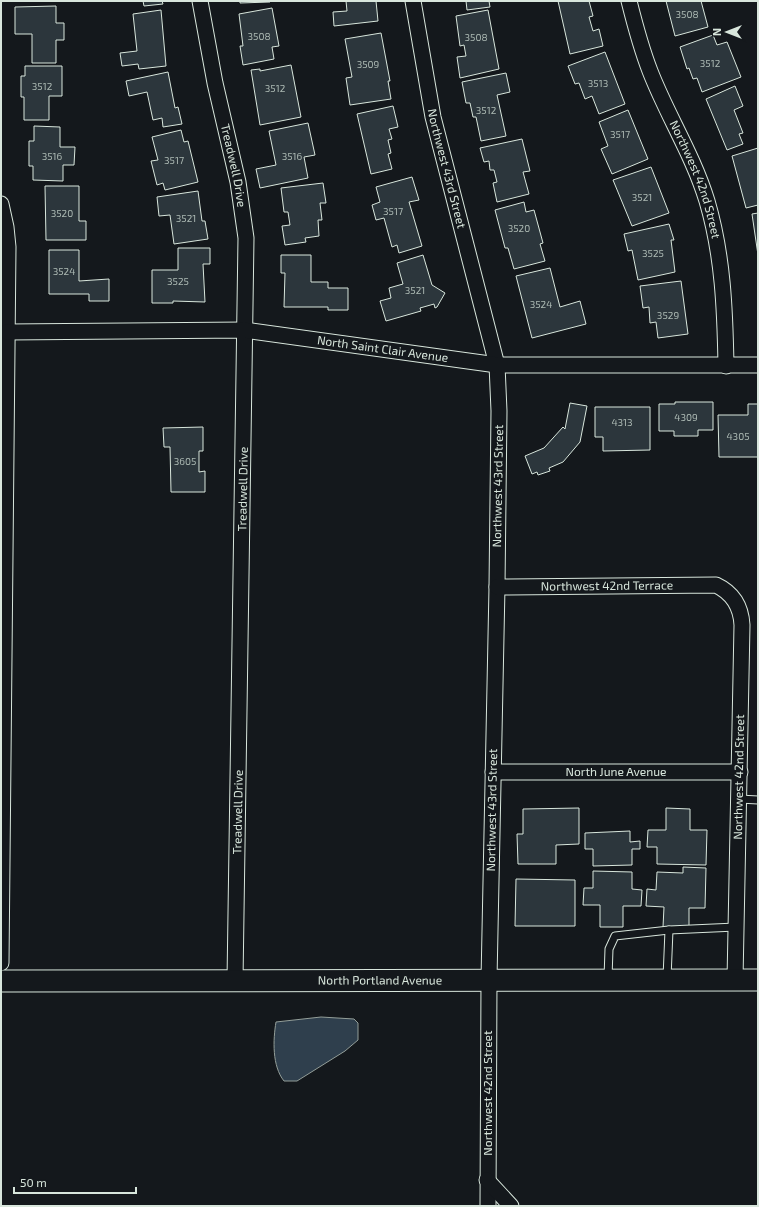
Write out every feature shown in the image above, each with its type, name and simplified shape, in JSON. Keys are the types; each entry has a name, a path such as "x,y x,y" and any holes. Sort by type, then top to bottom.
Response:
{"main road":[{"name":"North Portland Avenue","path":"1,981 758,980"}],"street":[{"name":"Treadwell Drive","path":"200,1 215,83 238,182 246,238 244,330 244,490 235,981"},
{"name":"Northwest 43rd Street","path":"413,1 433,117 497,365 499,419 497,587 489,980"},
{"name":"Northwest 42nd Street","path":"630,1 635,26 650,71 694,166 707,201 714,231 724,296 726,366"},
{"path":"1,204 6,227 8,247 3,480 1,963"},
{"name":"North Saint Clair Avenue","path":"7,332 244,330 497,365 758,366"},
{"name":"Northwest 42nd Street","path":"716,585 728,591 741,613 740,772 735,980"},
{"name":"Northwest 42nd Terrace","path":"497,587 716,585"},
{"name":"North June Avenue","path":"493,772 740,772"},
{"name":"Northwest 42nd Street","path":"488,1206 489,980"},
{"path":"488,1180 511,1206"}],"lane":[{"path":"739,799 758,800"},
{"path":"608,980 609,949 614,936 669,930 736,927"},
{"path":"666,980 669,930"}],"water":[{"path":"321,1017 354,1019 358,1023 358,1040 345,1051 297,1081 284,1081 277,1068 274,1053 276,1022"}],"building":[{"path":"143,1 162,1 163,4 144,6"},
{"path":"240,1 270,1 270,2 240,3"},
{"path":"346,1 376,1 378,21 334,26 333,12 347,11"},
{"path":"466,1 489,1 490,7 467,10"},
{"path":"558,1 589,1 593,16 589,17 593,31 599,29 603,46 570,54"},
{"path":"666,1 701,1 708,27 675,36"},
{"path":"56,6 56,23 64,23 64,40 56,40 56,63 32,63 32,34 15,34 15,7"},
{"path":"272,8 279,46 272,47 274,59 243,65 240,46 243,46 239,14"},
{"path":"161,10 166,66 139,69 138,64 122,66 120,53 137,51 133,14"},
{"path":"488,10 499,69 460,78 457,57 466,56 464,45 460,46 456,16"},
{"path":"381,33 390,81 388,81 391,99 350,105 346,78 352,77 345,39"},
{"path":"713,35 717,45 727,42 741,77 702,92 697,78 693,79 689,68 687,69 680,47"},
{"path":"605,52 625,104 599,114 592,96 585,99 579,83 575,84 568,66"},
{"path":"291,65 301,117 260,125 251,70 260,69 260,71"},
{"path":"25,66 62,66 62,96 49,96 49,120 24,120 24,97 21,97 21,76 25,76"},
{"path":"168,72 175,108 178,107 182,124 163,127 162,118 153,120 147,92 129,96 126,81"},
{"path":"506,73 510,92 497,95 506,136 481,141 476,117 473,117 470,103 466,103 462,82"},
{"path":"735,86 743,106 734,110 743,133 739,134 743,144 727,150 706,99"},
{"path":"393,106 398,127 389,129 392,139 388,140 391,153 388,154 392,169 371,174 357,114"},
{"path":"628,110 648,159 612,174 601,149 608,146 599,122"},
{"path":"308,123 315,155 304,157 308,178 260,188 256,169 276,165 269,131"},
{"path":"34,126 60,127 60,147 75,147 74,165 63,165 63,181 33,180 33,166 29,166 29,141 34,141"},
{"path":"181,130 184,142 188,141 198,182 165,190 163,183 157,185 151,161 158,160 152,137"},
{"path":"522,139 530,171 523,172 529,194 497,202 493,183 497,182 494,170 490,170 489,161 484,162 480,148"},
{"path":"758,148 758,205 746,208 732,156"},
{"path":"651,167 669,213 632,226 613,180"},
{"path":"412,177 419,200 409,202 422,246 399,253 397,245 392,247 384,218 376,220 372,205 380,202 376,187"},
{"path":"323,183 326,203 320,203 322,220 318,220 319,236 305,238 306,242 285,245 282,226 290,225 288,212 284,212 281,188"},
{"path":"45,186 79,186 79,221 86,221 86,240 46,240"},
{"path":"198,191 202,221 205,221 208,239 174,244 170,215 159,216 157,197"},
{"path":"524,202 526,212 534,210 543,243 540,244 545,261 514,269 508,248 505,248 495,210"},
{"path":"758,213 758,255 752,214"},
{"path":"669,224 674,240 671,240 675,272 638,280 632,250 628,251 624,234"},
{"path":"178,248 210,248 210,264 203,264 205,302 173,301 173,303 152,303 152,270 178,270"},
{"path":"49,250 79,250 79,281 109,279 109,301 89,301 89,294 49,294"},
{"path":"281,255 311,255 311,282 328,282 328,288 348,288 348,310 328,310 328,307 284,307 285,273 281,273"},
{"path":"423,255 432,285 445,293 435,308 434,304 420,308 421,311 386,321 380,301 391,298 389,288 403,284 397,263"},
{"path":"550,268 560,307 580,301 586,324 532,338 516,276"},
{"path":"681,281 688,334 658,338 656,322 650,323 649,307 643,308 640,286"},
{"path":"675,402 713,402 713,430 698,430 698,436 674,436 674,431 659,431 659,404 675,404"},
{"path":"570,403 587,406 580,442 563,462 549,468 550,471 538,475 537,472 532,474 525,456 544,448 563,427 565,429"},
{"path":"748,404 758,404 758,457 719,457 718,415 748,415"},
{"path":"595,407 650,407 650,450 603,451 603,437 595,437"},
{"path":"203,427 203,451 199,451 199,472 205,471 205,492 171,492 170,447 164,447 163,428"},
{"path":"579,808 579,844 556,845 556,864 518,864 517,834 523,834 523,809"},
{"path":"666,808 690,809 690,830 707,830 706,865 657,864 657,847 647,847 648,830 666,830"},
{"path":"630,831 630,842 640,841 640,849 632,849 632,865 593,866 593,849 585,849 585,833"},
{"path":"683,867 706,868 705,908 689,908 689,928 663,927 664,907 646,906 647,889 656,890 657,872 683,873"},
{"path":"593,871 632,872 632,889 642,890 641,906 623,906 623,927 600,927 600,905 583,905 584,888 593,888"},
{"path":"516,879 575,880 575,926 515,926"}]}
